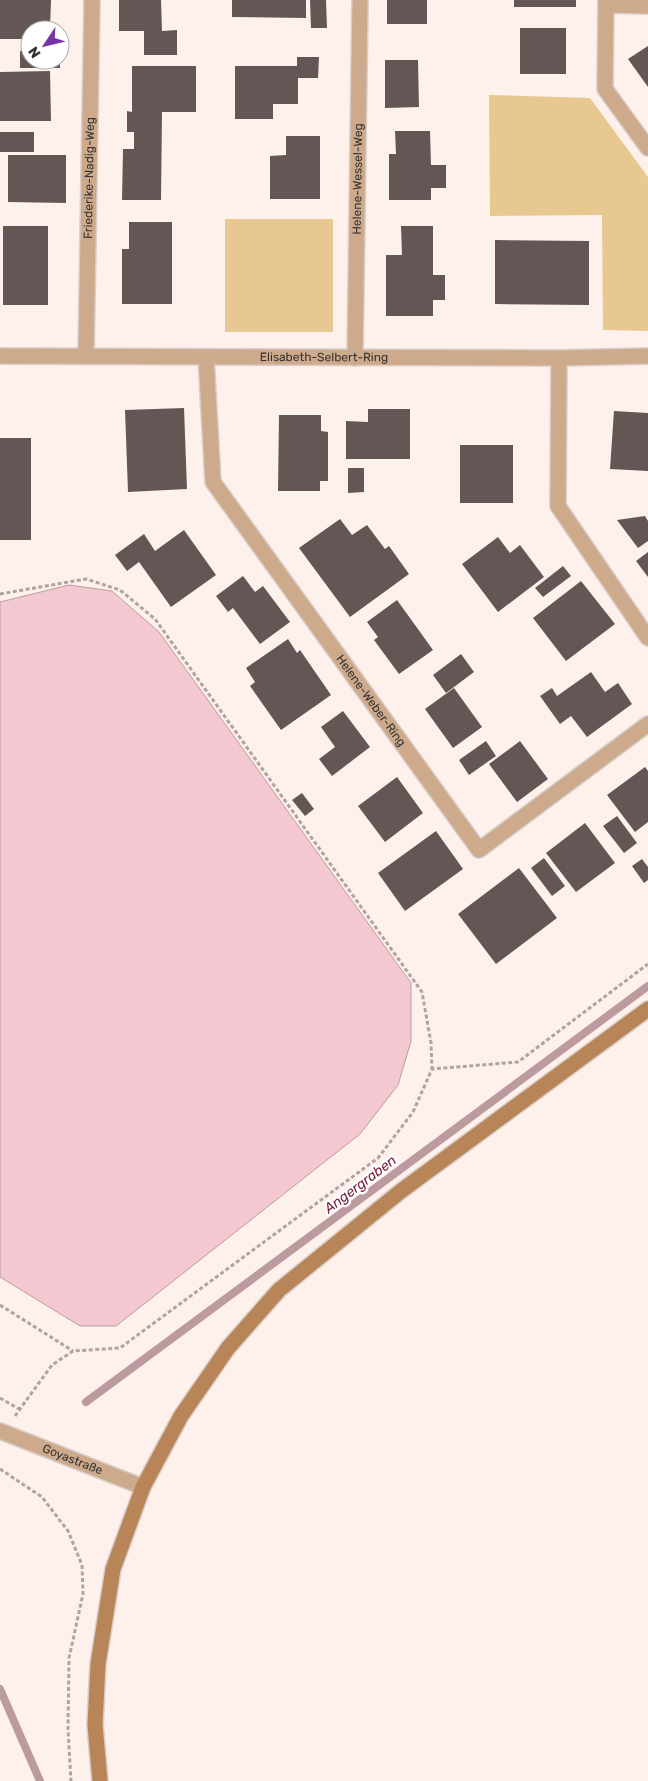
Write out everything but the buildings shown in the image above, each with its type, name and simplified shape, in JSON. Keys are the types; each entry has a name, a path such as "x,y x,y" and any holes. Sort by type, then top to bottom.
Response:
{"street":[{"name":"Friederike-Nadig-Weg","path":"86,356 92,0"},
{"name":"Helene-Wessel-Weg","path":"355,358 360,0"},
{"path":"648,6 606,3 605,89 648,148"},
{"name":"Elisabeth-Selbert-Ring","path":"0,356 355,358 648,356"},
{"name":"Helene-Weber-Ring","path":"206,357 212,482 479,850 648,724"},
{"path":"559,358 558,506 648,638"},
{"path":"100,1781 95,1725 98,1664 113,1569 143,1487 186,1408 228,1348 279,1290 402,1191 648,1009"},
{"name":"Goyastraße","path":"2,1433 143,1487"}],"path":[{"path":"0,594 86,579 120,590 155,619 422,992 431,1043 432,1069 413,1112 378,1158 120,1348 73,1350 52,1365 2,1433"},
{"path":"432,1069 518,1062 648,964"},
{"path":"0,1305 73,1350"},
{"path":"0,1398 19,1409"},
{"path":"0,1469 42,1497 68,1531 82,1565 83,1594 69,1658 68,1729 70,1781"}],"shaded area":[{"path":"489,95 590,98 648,177 648,331 603,330 602,215 490,216"},
{"path":"225,219 333,219 333,332 225,332"},
{"path":"69,585 112,591 159,632 411,983 411,1041 398,1085 360,1134 116,1326 80,1326 0,1277 0,602"}],"waterway":[{"name":"Angergraben","path":"86,1402 648,986"},
{"name":"Angergraben","path":"0,1689 40,1781"}]}
